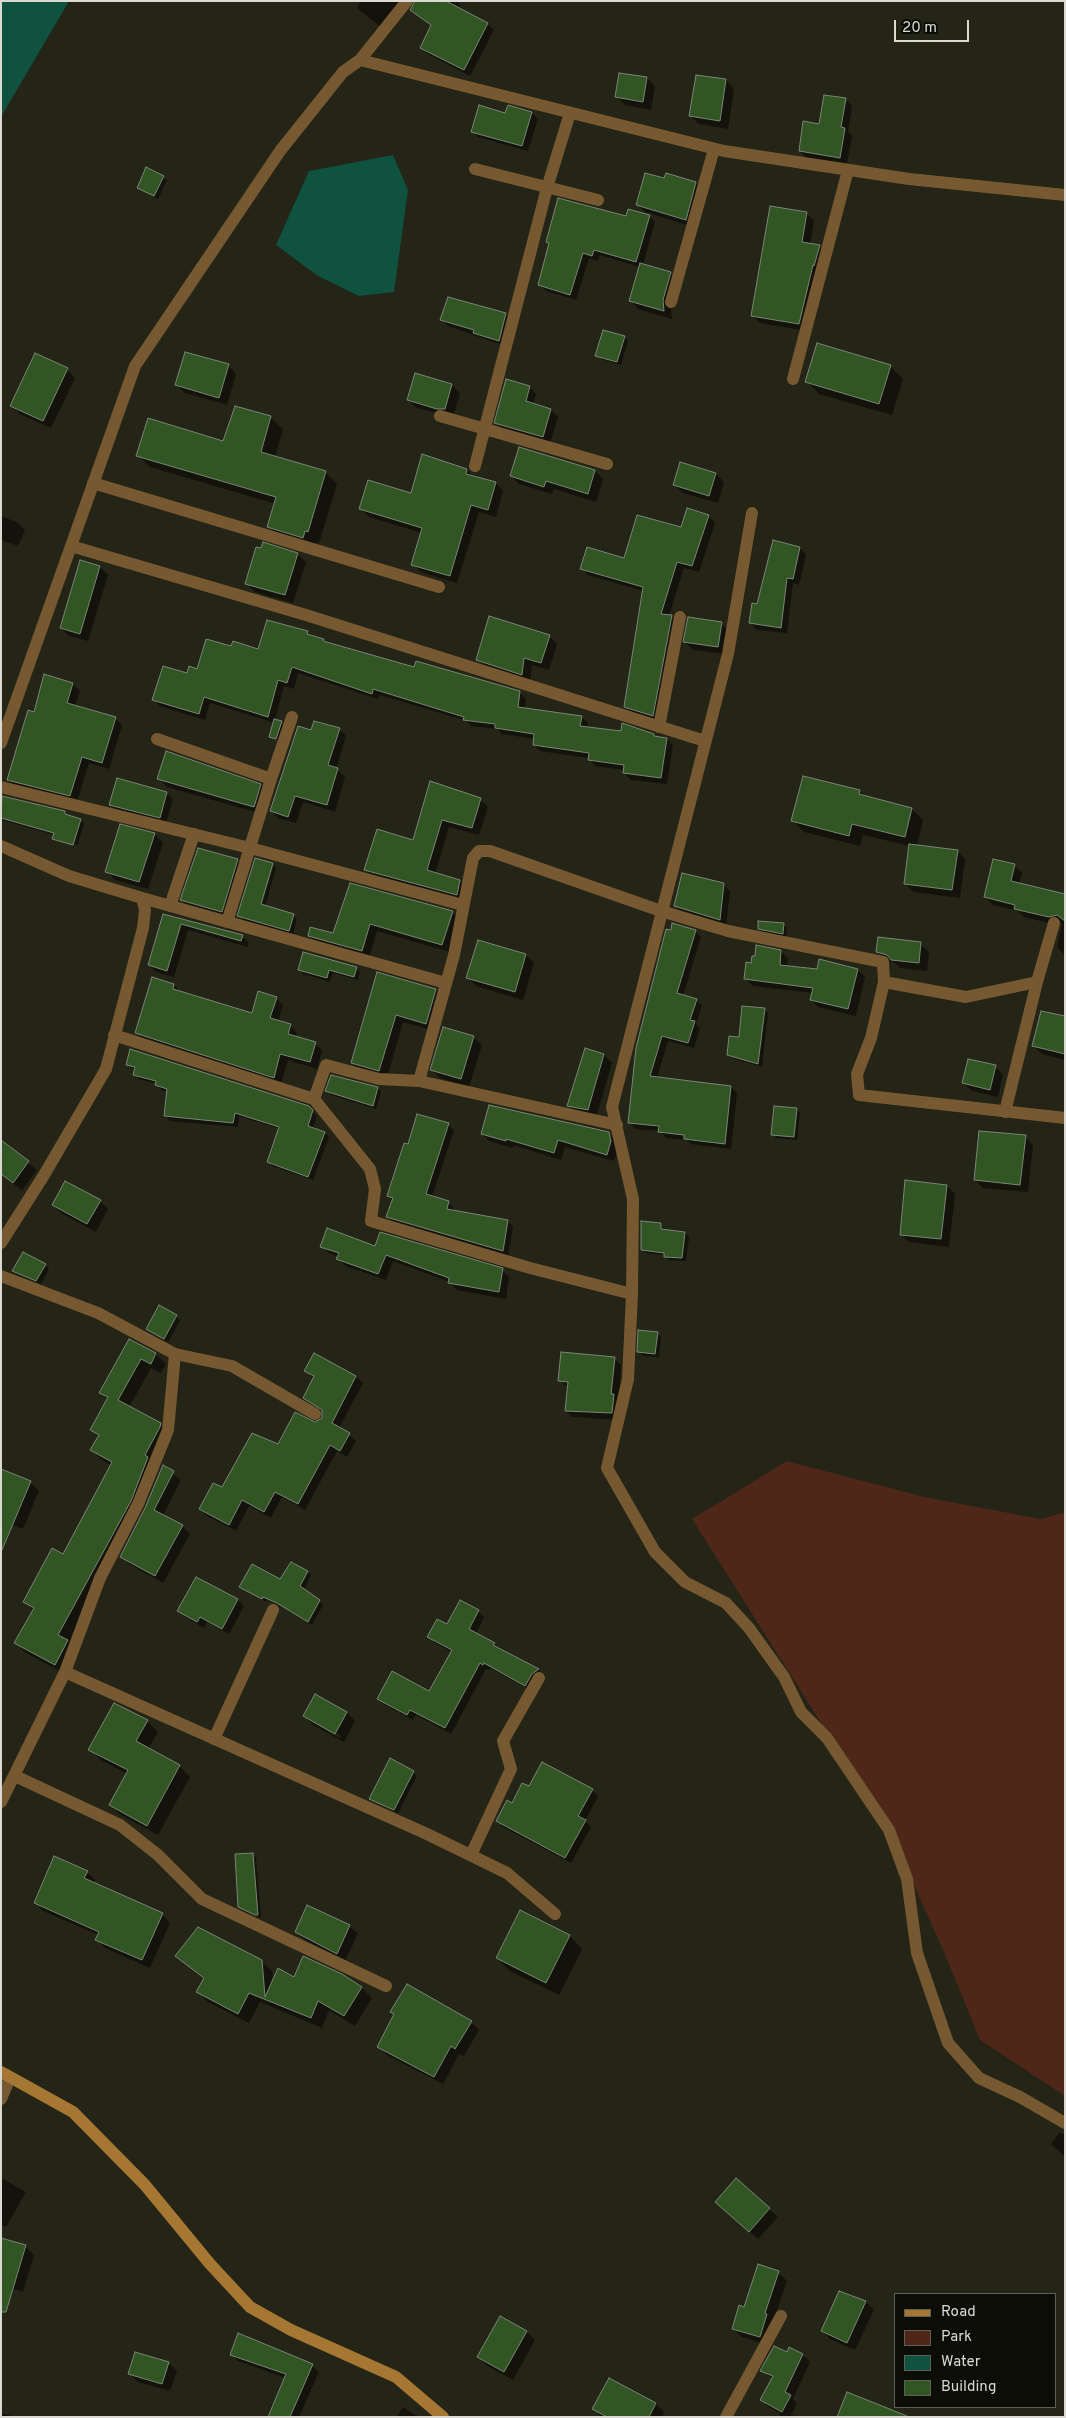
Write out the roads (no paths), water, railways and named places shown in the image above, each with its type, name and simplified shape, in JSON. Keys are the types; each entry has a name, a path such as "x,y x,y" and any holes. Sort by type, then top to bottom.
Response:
{"main road":[{"path":"6,2075 73,2112 145,2185 210,2264 250,2307 291,2330 396,2377 443,2417"}],"street":[{"path":"1,743 135,366 280,151 343,72 360,60 407,1"},
{"path":"360,60 714,149 909,179 1065,195"},
{"path":"475,466 547,188 570,113"},
{"path":"672,302 714,149"},
{"path":"475,169 598,200"},
{"path":"793,379 848,170"},
{"path":"440,416 607,464"},
{"path":"93,483 439,587"},
{"path":"752,513 728,654 612,1107 633,1199 632,1294 628,1379 608,1468 655,1552 685,1582 726,1603 749,1628 784,1677 801,1712 826,1738 885,1824 907,1879 917,1953 948,2042 979,2078 1020,2097 1065,2123"},
{"path":"71,546 306,615 705,741"},
{"path":"659,727 680,617"},
{"path":"227,922 292,717"},
{"path":"157,739 271,779"},
{"path":"1,787 250,848 463,905"},
{"path":"170,906 194,834"},
{"path":"1,846 69,876 446,983"},
{"path":"419,1080 454,955 473,858 479,851 490,851 661,911 728,930 883,962 884,982 871,1038 857,1074 859,1095 1065,1118"},
{"path":"1,1243 44,1175 106,1069 143,928 145,910 142,898"},
{"path":"1005,1112 1037,982 1054,924"},
{"path":"884,982 966,997 1037,982"},
{"path":"114,1035 314,1099 370,1168 375,1189 371,1221 530,1268 632,1294"},
{"path":"314,1099 326,1065 379,1079 419,1080 616,1125"},
{"path":"1,1276 98,1313 175,1354 232,1366 315,1414"},
{"path":"1,1802 65,1672 100,1578 138,1504 168,1430 175,1354"},
{"path":"214,1739 273,1610"},
{"path":"65,1672 471,1855 507,1873 555,1914"},
{"path":"471,1855 511,1769 503,1741 539,1678"},
{"path":"15,1776 120,1825 158,1855 202,1899 386,1986"},
{"path":"1,2099 6,2075"},
{"path":"726,2417 781,2316"}],"water":[{"path":"1,1 69,1 1,117"},
{"path":"393,155 408,190 394,292 359,296 318,276 276,245 309,171"}]}
